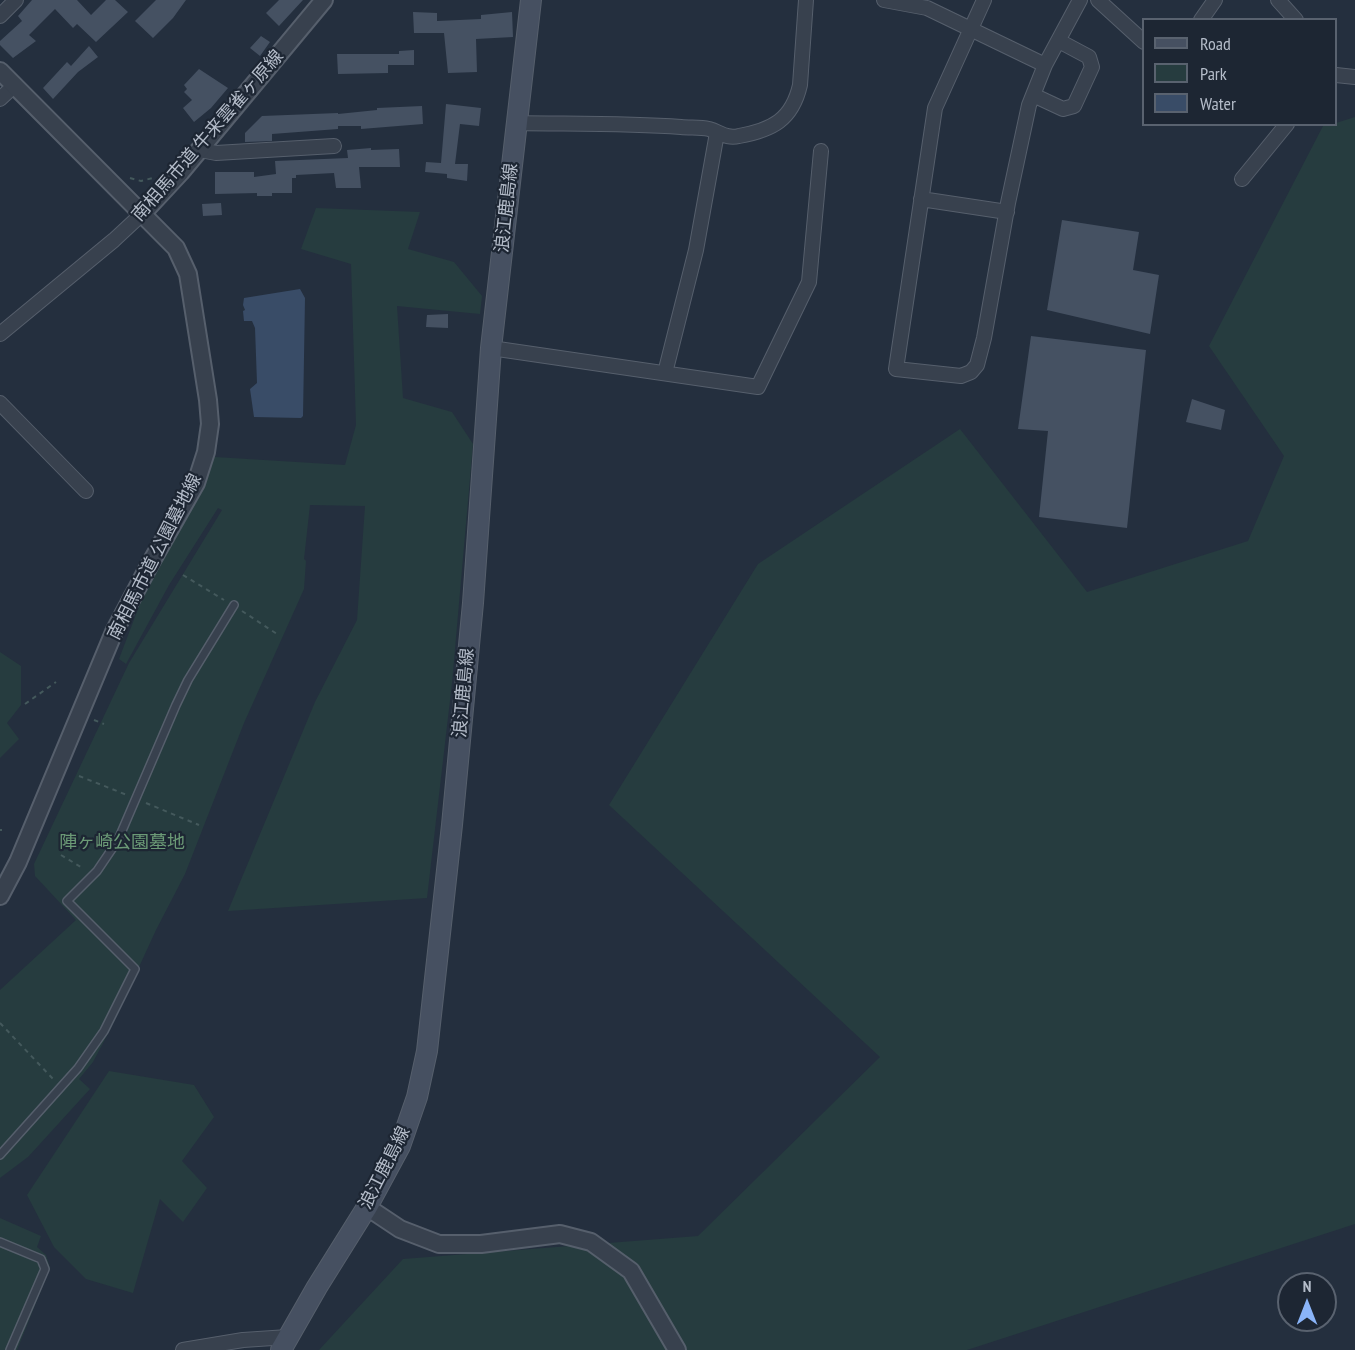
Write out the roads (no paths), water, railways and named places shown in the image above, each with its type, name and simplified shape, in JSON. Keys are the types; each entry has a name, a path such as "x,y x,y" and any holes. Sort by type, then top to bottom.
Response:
{"main road":[{"name":"浪江鹿島線","path":"284,1344 367,1207 400,1146 417,1097 427,1051 471,626 491,348 531,0"}],"street":[{"path":"0,16 16,0"},
{"name":"南相馬市道 牛来雲雀ヶ原線","path":"0,334 143,213 200,150 324,0"},
{"path":"516,123 673,126 709,129 725,137 770,127 781,120 797,98 806,0"},
{"path":"884,0 927,8 1045,66"},
{"path":"984,0 935,108 896,369 961,376 971,372 976,365 989,313 1006,212 1029,105 1045,66 1080,0"},
{"path":"1098,0 1142,41"},
{"path":"1202,18 1215,0"},
{"path":"1278,0 1294,18"},
{"path":"1033,95 1063,109 1074,106 1092,67 1089,57 1059,41"},
{"name":"南相馬市道 公園墓地線","path":"0,71 176,248 188,274 210,424 206,452 196,483 114,632 18,862 0,896"},
{"path":"1337,75 1355,77"},
{"path":"0,99 15,85"},
{"path":"1242,178 1285,126"},
{"path":"665,373 692,269 717,133"},
{"path":"200,150 216,153 334,146"},
{"path":"491,348 758,387 809,282 821,151"},
{"path":"921,199 1006,212"},
{"path":"0,404 86,491"},
{"path":"367,1207 399,1230 440,1244 481,1244 561,1234 591,1242 631,1271 677,1350"},
{"path":"183,1350 243,1340 284,1344"}],"lane":[{"path":"0,1155 78,1068 104,1031 135,969 67,901 107,859 188,680 234,605"},
{"path":"0,1242 41,1259 45,1269 10,1350"}],"water":[{"path":"300,289 305,298 303,416 301,418 254,417 250,389 257,383 255,328 252,321 244,321 244,298"}],"park label":[{"name":"陣ヶ崎公園墓地","path":"122,843"}]}
